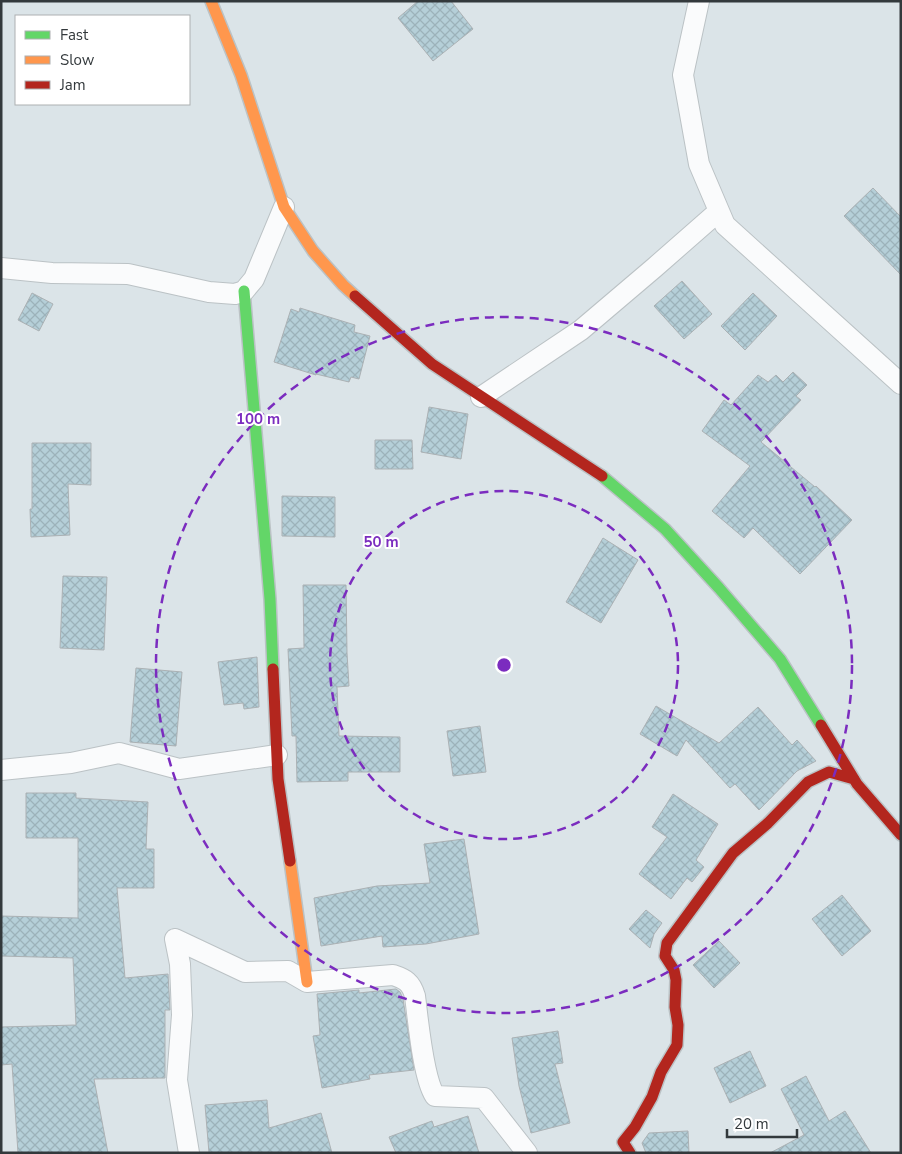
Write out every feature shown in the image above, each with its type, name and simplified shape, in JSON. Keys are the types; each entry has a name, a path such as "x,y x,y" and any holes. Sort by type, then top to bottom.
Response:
{"street":[{"path":"210,1 241,75 284,207 313,251 342,285 432,364 593,469 665,529 780,658 854,779 901,835"},
{"path":"700,1 683,75 699,164 726,225 901,384"},
{"path":"1,268 52,273 128,274 209,292 235,294 244,291 254,278 284,207"},
{"path":"481,397 581,330 720,211"},
{"path":"244,291 270,599 278,779 307,982"},
{"path":"1,770 71,763 119,753 179,769 277,755"},
{"path":"630,1153 623,1142 635,1127 652,1097 661,1072 677,1045 676,980 674,970 665,956 667,942 733,853 768,823 808,782 829,772 854,779"},
{"path":"189,1153 177,1080 182,1015 180,964 175,939 244,972 288,971 307,982 393,975 404,979 411,984 431,1090 436,1096 484,1098 527,1153"}],"building":[{"path":"418,1 451,1 473,29 433,61 398,18"},
{"path":"873,188 901,217 901,275 844,216"},
{"path":"682,281 712,314 684,339 654,306"},
{"path":"32,293 53,304 39,331 18,320"},
{"path":"753,293 777,316 745,350 721,326"},
{"path":"300,308 355,325 354,332 370,336 359,379 351,377 349,382 316,375 274,362 291,309 299,312"},
{"path":"793,372 807,385 796,396 801,400 761,442 816,486 852,520 800,574 753,528 744,538 712,511 750,466 702,431 724,400 731,405 758,375 768,382 776,375 783,382"},
{"path":"429,407 468,414 461,459 421,452"},
{"path":"375,440 412,440 413,469 375,469"},
{"path":"32,443 91,443 91,485 68,484 70,535 31,537"},
{"path":"282,496 335,497 335,537 282,536"},
{"path":"603,538 638,560 601,623 566,602"},
{"path":"63,576 107,577 104,650 60,648"},
{"path":"303,585 346,585 349,686 337,687 339,736 400,737 400,772 348,772 348,781 297,782 296,736 292,736 288,649 304,648"},
{"path":"257,657 259,707 244,709 243,703 224,705 218,662"},
{"path":"136,668 182,672 176,746 130,742"},
{"path":"656,706 719,743 758,707 792,745 797,740 816,761 797,771 759,810 735,784 730,788 686,740 677,756 640,734"},
{"path":"480,726 486,772 453,776 447,731"},
{"path":"26,793 76,793 76,798 148,802 146,849 154,849 154,888 117,888 125,978 168,974 170,1010 165,1010 165,1078 94,1079 108,1153 18,1153 12,1064 1,1065 1,1027 76,1025 73,958 1,956 1,916 78,918 78,838 26,838"},
{"path":"673,794 718,824 696,860 704,867 692,882 687,878 671,899 639,874 667,837 652,827"},
{"path":"464,839 479,934 426,944 383,947 382,936 321,946 314,898 377,886 430,883 424,844"},
{"path":"842,895 871,931 842,956 812,919"},
{"path":"646,910 662,923 654,934 650,948 629,929"},
{"path":"719,941 740,963 714,988 693,965"},
{"path":"396,989 400,992 403,999 414,1070 369,1075 370,1079 322,1088 313,1036 320,1035 317,994 359,990 359,993"},
{"path":"558,1031 563,1063 555,1064 570,1123 531,1133 519,1086 512,1038"},
{"path":"750,1051 766,1086 730,1103 714,1068"},
{"path":"806,1076 829,1121 845,1111 871,1153 770,1153 804,1135 781,1089"},
{"path":"267,1100 269,1128 321,1113 332,1153 209,1153 205,1105"},
{"path":"468,1116 479,1153 396,1153 389,1137 432,1121 434,1127"},
{"path":"688,1131 689,1153 646,1153 642,1143 649,1133"}],"traffic: fast":[{"path":"244,291 270,599 273,669"},
{"path":"602,476 665,529 719,588 780,659 821,725"}],"traffic: slow":[{"path":"211,1 241,75 284,207 313,251 355,296"},
{"path":"290,861 307,982"}],"traffic: jam":[{"path":"355,296 432,364 602,476"},
{"path":"273,669 278,779 290,861"},
{"path":"821,725 857,784 901,835"},
{"path":"630,1153 623,1142 635,1127 652,1097 661,1072 677,1045 676,980 674,970 665,956 667,943 733,853 768,823 808,782 829,772 854,779"}]}
